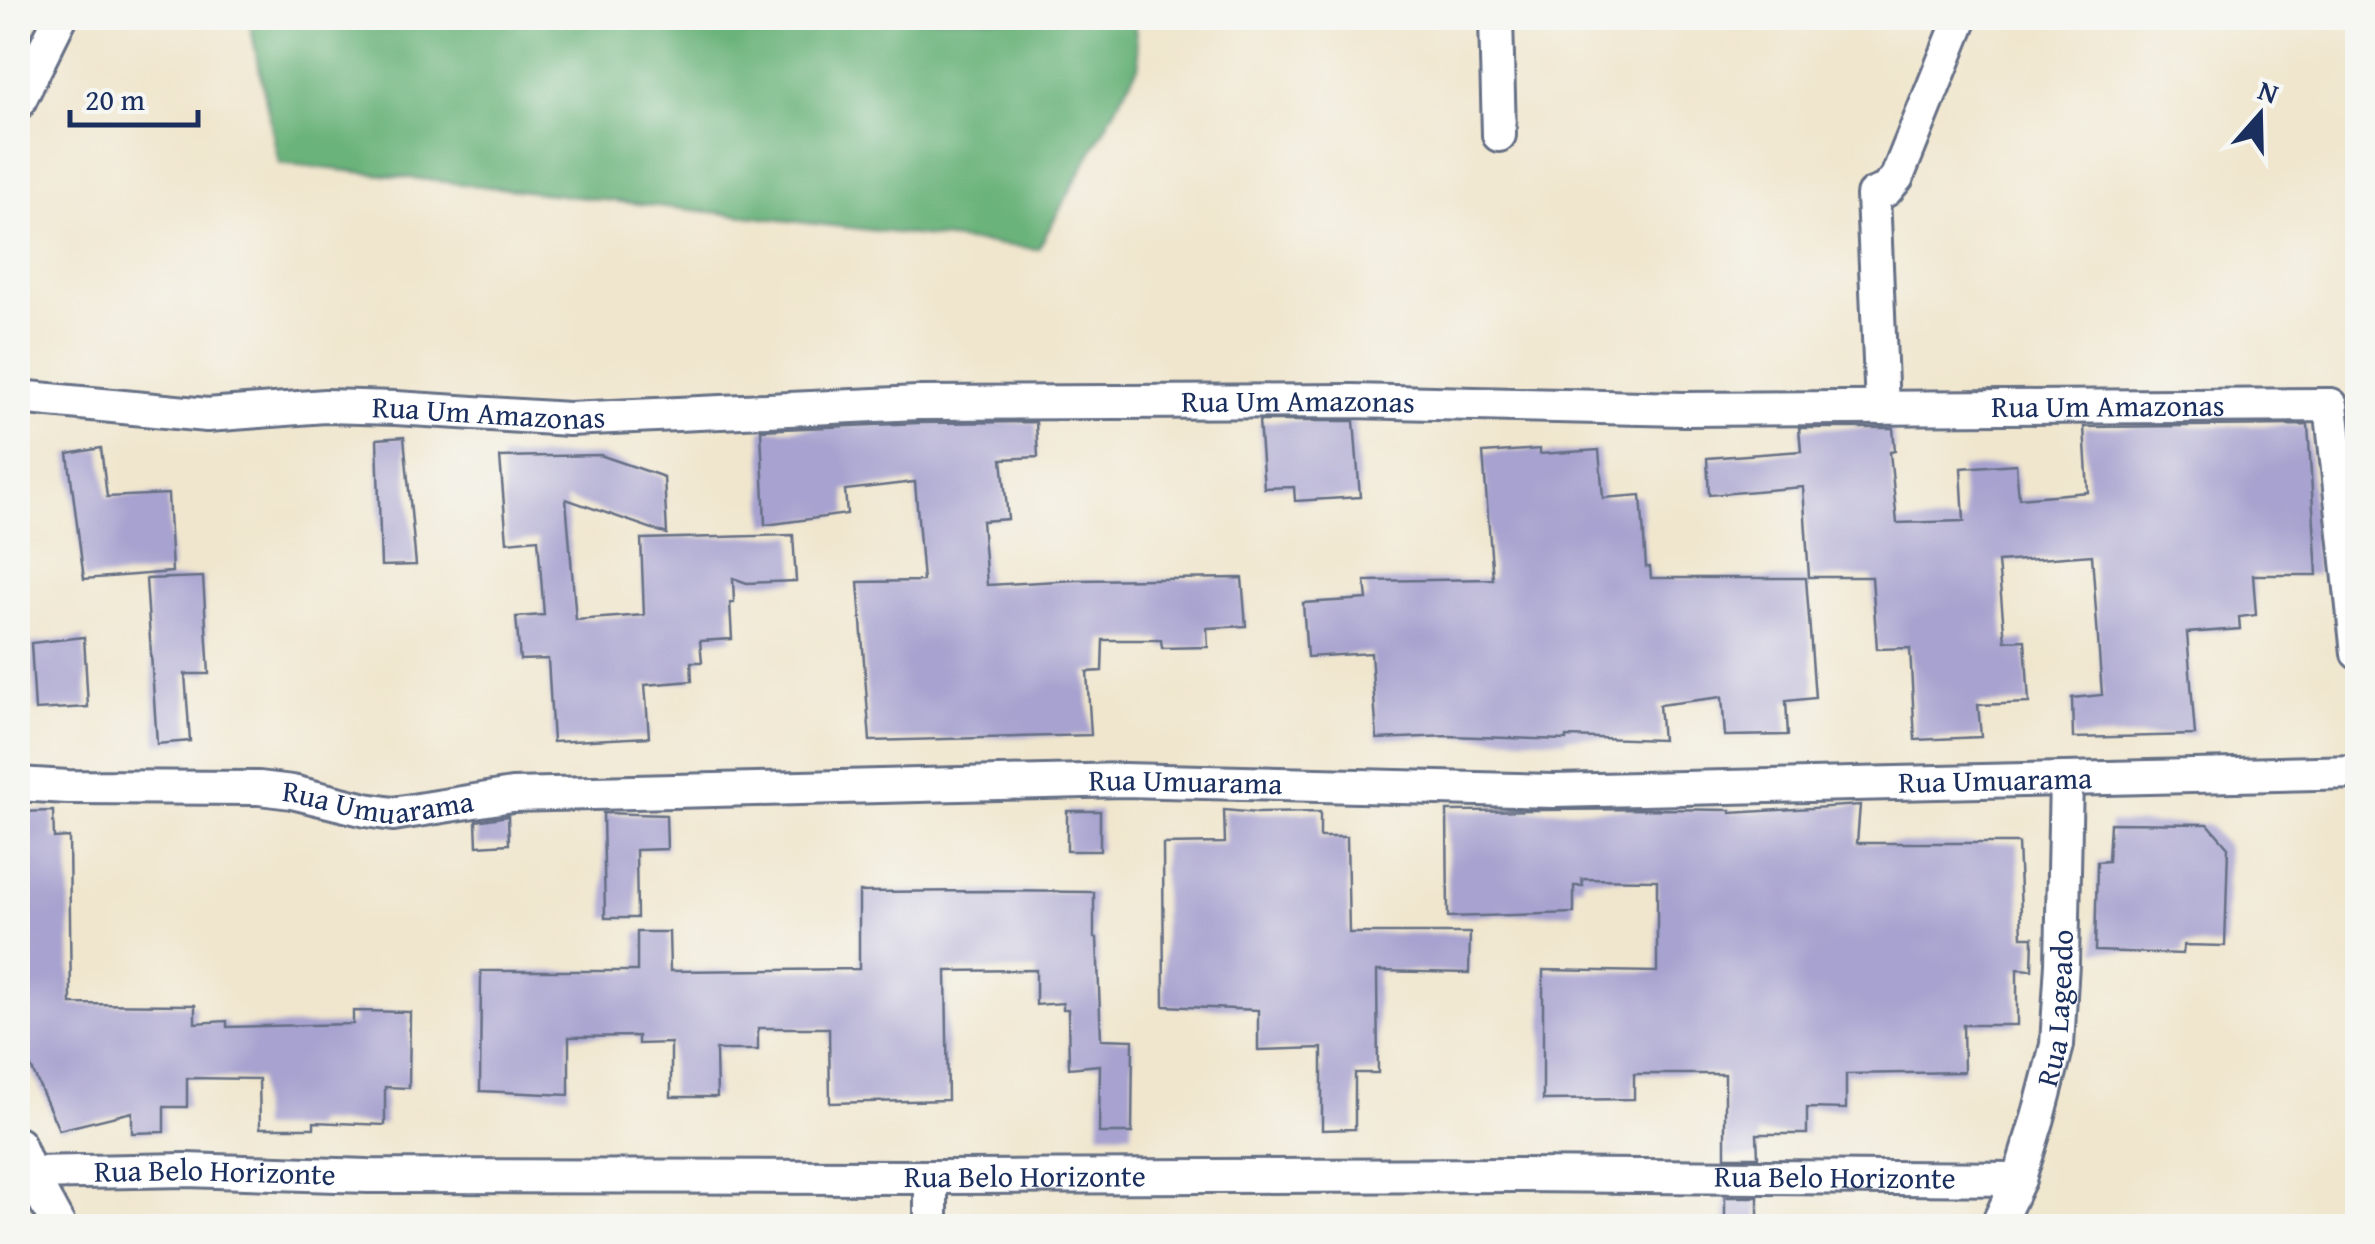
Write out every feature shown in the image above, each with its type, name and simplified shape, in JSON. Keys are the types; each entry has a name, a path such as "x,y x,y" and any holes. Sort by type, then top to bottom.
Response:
{"street":[{"path":"18,103 60,18"},
{"path":"1496,18 1499,135"},
{"path":"1882,408 1872,196 1886,190 1897,177 1961,18"},
{"name":"Rua Um Amazonas","path":"18,398 207,415 326,406 569,419 938,402 1352,401 1684,409 2331,405 2358,654"},
{"name":"Rua Umuarama","path":"18,784 258,788 392,814 512,795 1124,780 1554,791 2358,772"},
{"name":"Rua Lageado","path":"1998,1226 2019,1179 2058,1044 2066,780"},
{"path":"24,1158 60,1226"},
{"name":"Rua Belo Horizonte","path":"24,1158 186,1170 388,1176 1520,1175 2019,1179"},
{"path":"931,1177 931,1226"}],"green space":[{"path":"249,18 1134,18 1139,65 1038,249 279,163"}],"building":[{"path":"1259,421 1354,421 1360,497 1295,501 1294,487 1264,488"},
{"path":"1036,422 1038,457 1002,459 1008,519 982,521 987,585 1242,578 1246,626 1207,628 1208,647 1162,648 1161,640 1103,640 1102,671 1087,672 1091,735 870,741 858,582 923,581 915,482 845,490 847,514 765,525 761,430"},
{"path":"2308,425 2317,575 2253,575 2256,615 2239,617 2240,629 2187,633 2195,735 2073,738 2072,698 2102,695 2092,555 1998,562 2005,641 2025,640 2029,703 1978,705 1981,737 1915,740 1910,648 1877,649 1872,577 1809,577 1803,487 1709,495 1707,458 1801,451 1799,428 1893,428 1895,451 1890,452 1897,523 1964,521 1961,468 2016,464 2019,498 2088,492 2084,427"},
{"path":"404,437 416,565 381,566 377,439"},
{"path":"101,448 107,497 168,494 172,572 84,579 68,454"},
{"path":"1540,449 1540,454 1599,450 1603,498 1641,495 1646,567 1650,567 1651,578 1806,578 1815,698 1786,701 1788,735 1725,736 1722,697 1659,705 1662,740 1449,736 1377,739 1371,653 1307,657 1303,603 1367,599 1365,581 1493,579 1483,453"},
{"path":"600,455 664,477 667,534 566,499 576,620 644,615 641,539 793,535 796,581 747,583 733,578 732,639 700,641 702,662 691,662 692,681 645,685 649,737 553,742 548,659 520,660 516,617 544,615 538,539 507,542 500,457"},
{"path":"203,577 209,674 185,674 190,741 157,744 146,579"},
{"path":"84,637 88,707 35,710 31,643"},
{"path":"1860,805 1857,843 2018,843 2022,937 2033,937 2032,970 2017,969 2017,1025 1963,1025 1964,1072 1846,1074 1846,1109 1807,1108 1807,1134 1757,1134 1758,1157 1725,1157 1725,1074 1634,1074 1634,1099 1543,1100 1543,970 1657,972 1657,880 1582,879 1583,886 1574,886 1574,913 1448,917 1447,811 1656,809 1731,813"},
{"path":"1224,810 1320,812 1320,837 1347,837 1349,933 1470,933 1469,973 1377,971 1378,1073 1355,1073 1355,1129 1322,1130 1322,1048 1258,1050 1258,1010 1164,1006 1163,844 1225,843"},
{"path":"53,811 54,838 69,837 71,1004 195,1005 195,1023 227,1021 227,1027 353,1024 353,1011 410,1012 409,1088 385,1087 385,1125 314,1122 314,1128 260,1128 259,1079 187,1078 187,1107 164,1107 164,1132 132,1133 132,1112 59,1130 18,1038 18,812"},
{"path":"1067,811 1100,811 1100,851 1067,851"},
{"path":"603,813 666,815 667,849 636,850 637,918 605,918"},
{"path":"508,816 509,844 477,846 476,821"},
{"path":"2110,823 2208,824 2228,847 2225,946 2184,945 2183,954 2095,951 2097,862 2108,861"},
{"path":"859,892 1094,892 1101,1039 1133,1040 1132,1133 1099,1133 1100,1065 1069,1068 1068,1009 1063,1009 1063,1003 1036,1005 1036,970 946,971 948,1100 830,1103 829,1028 758,1028 758,1050 716,1050 717,1097 671,1097 671,1043 638,1044 638,1036 569,1037 569,1095 480,1091 481,971 637,971 637,932 669,932 670,971 859,969"},
{"path":"1725,1197 1758,1197 1758,1226 1725,1226"}]}
